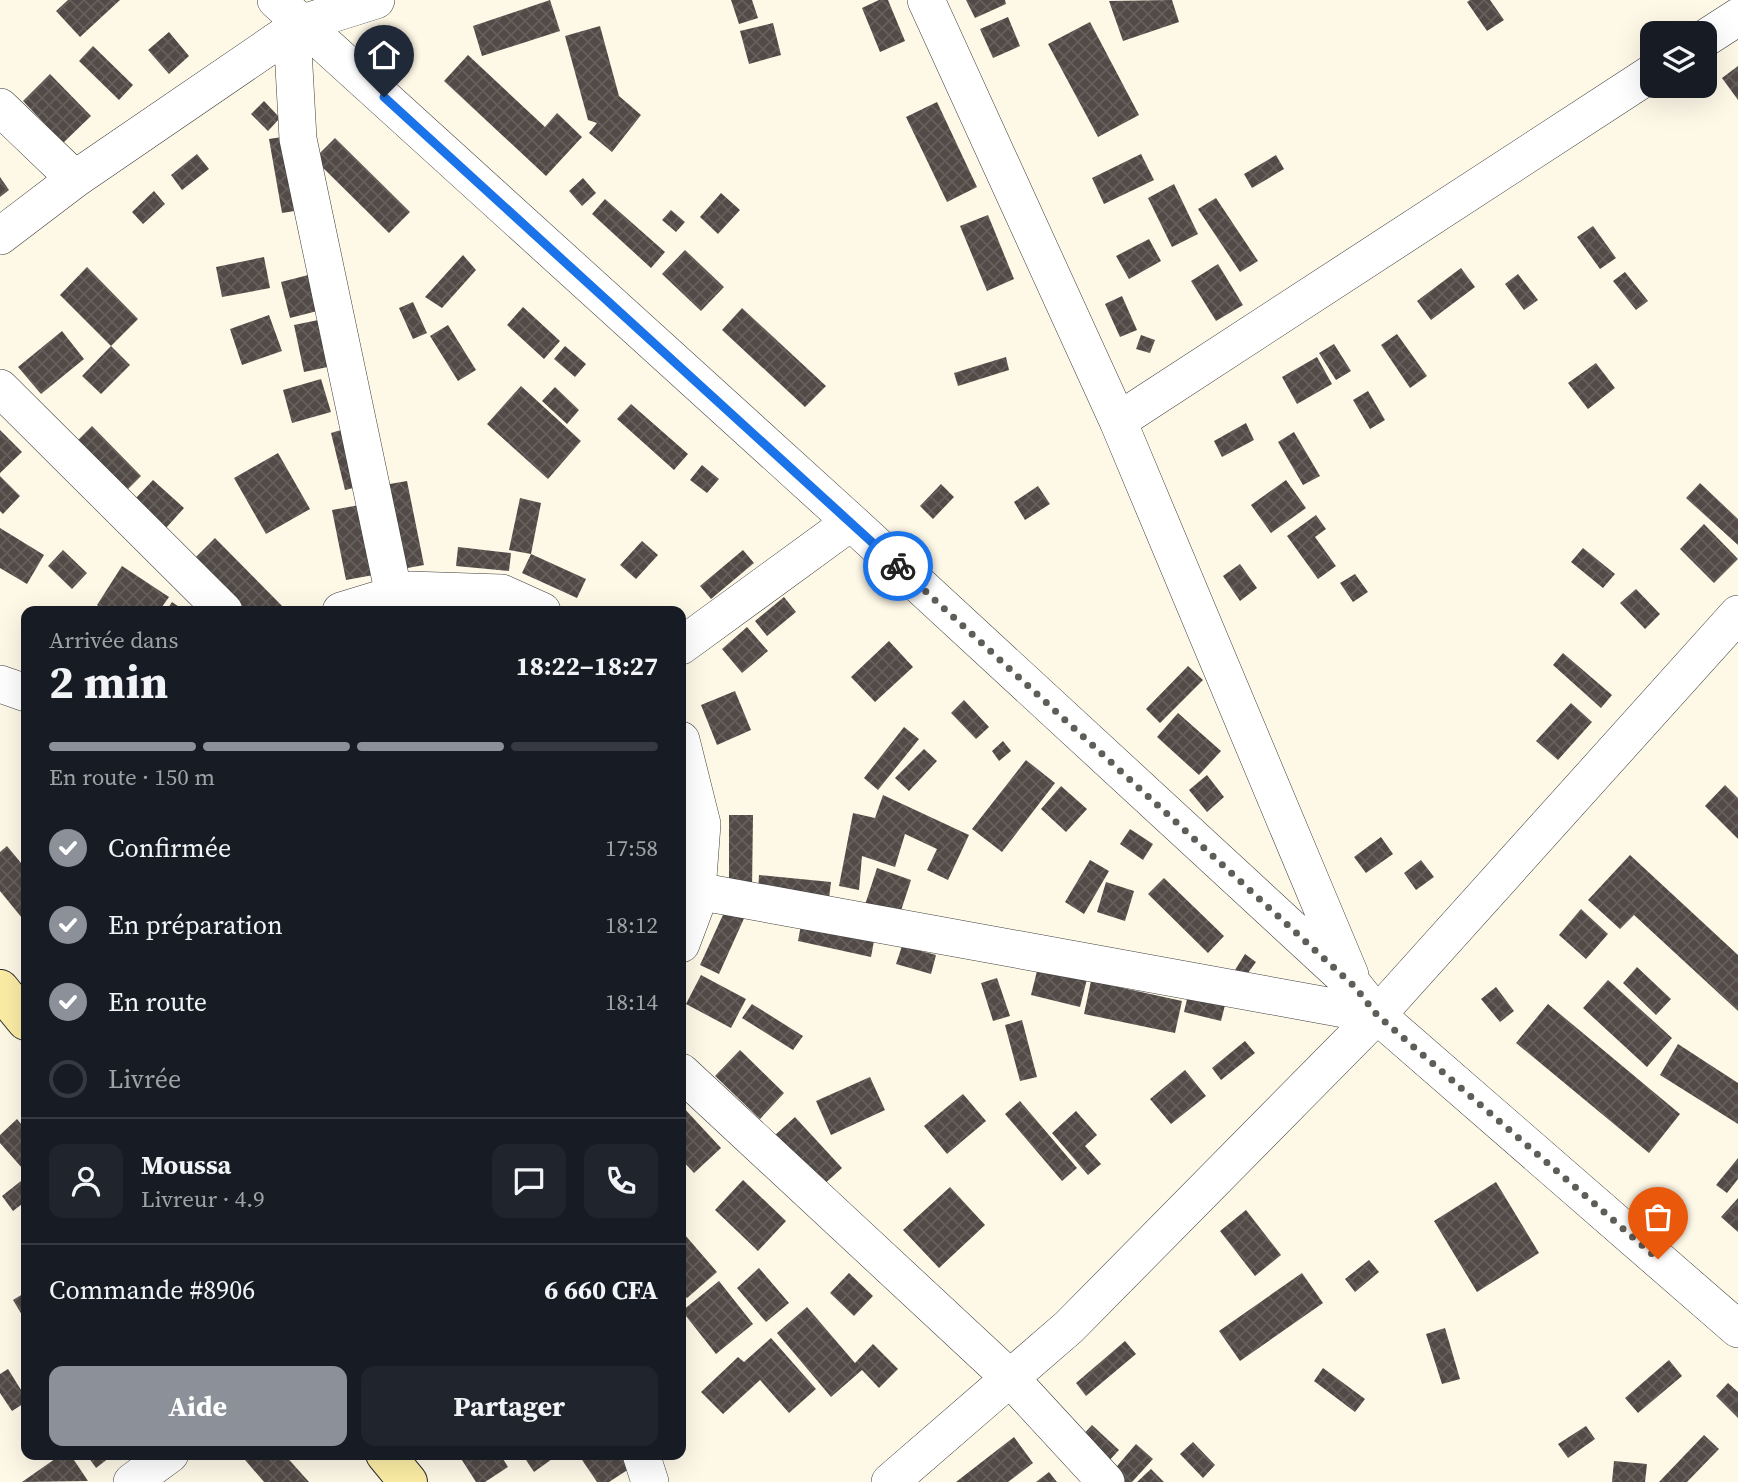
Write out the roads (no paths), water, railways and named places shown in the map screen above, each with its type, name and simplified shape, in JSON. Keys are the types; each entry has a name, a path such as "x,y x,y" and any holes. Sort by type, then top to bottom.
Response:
{"street":[{"path":"0,236 290,18 376,0"},
{"path":"926,0 1118,421 1355,987"},
{"path":"290,18 851,522 1355,987 1377,1015 1738,1329"},
{"path":"290,18 298,139 394,595"},
{"path":"1717,31 1738,18"},
{"path":"1118,421 1640,81"},
{"path":"0,107 75,179"},
{"path":"0,388 219,606"},
{"path":"686,642 851,522"},
{"path":"358,606 410,590 502,593 531,606"},
{"path":"890,1482 1069,1328 1377,1015 1738,614"},
{"path":"0,684 21,691"},
{"path":"686,760 702,824 696,904 686,931"},
{"path":"697,891 1377,1015"},
{"path":"0,989 21,1015"},
{"path":"686,1077 1010,1378 1106,1482"},
{"path":"132,1482 162,1460"},
{"path":"390,1460 408,1482"},
{"path":"643,1460 650,1482"}]}
